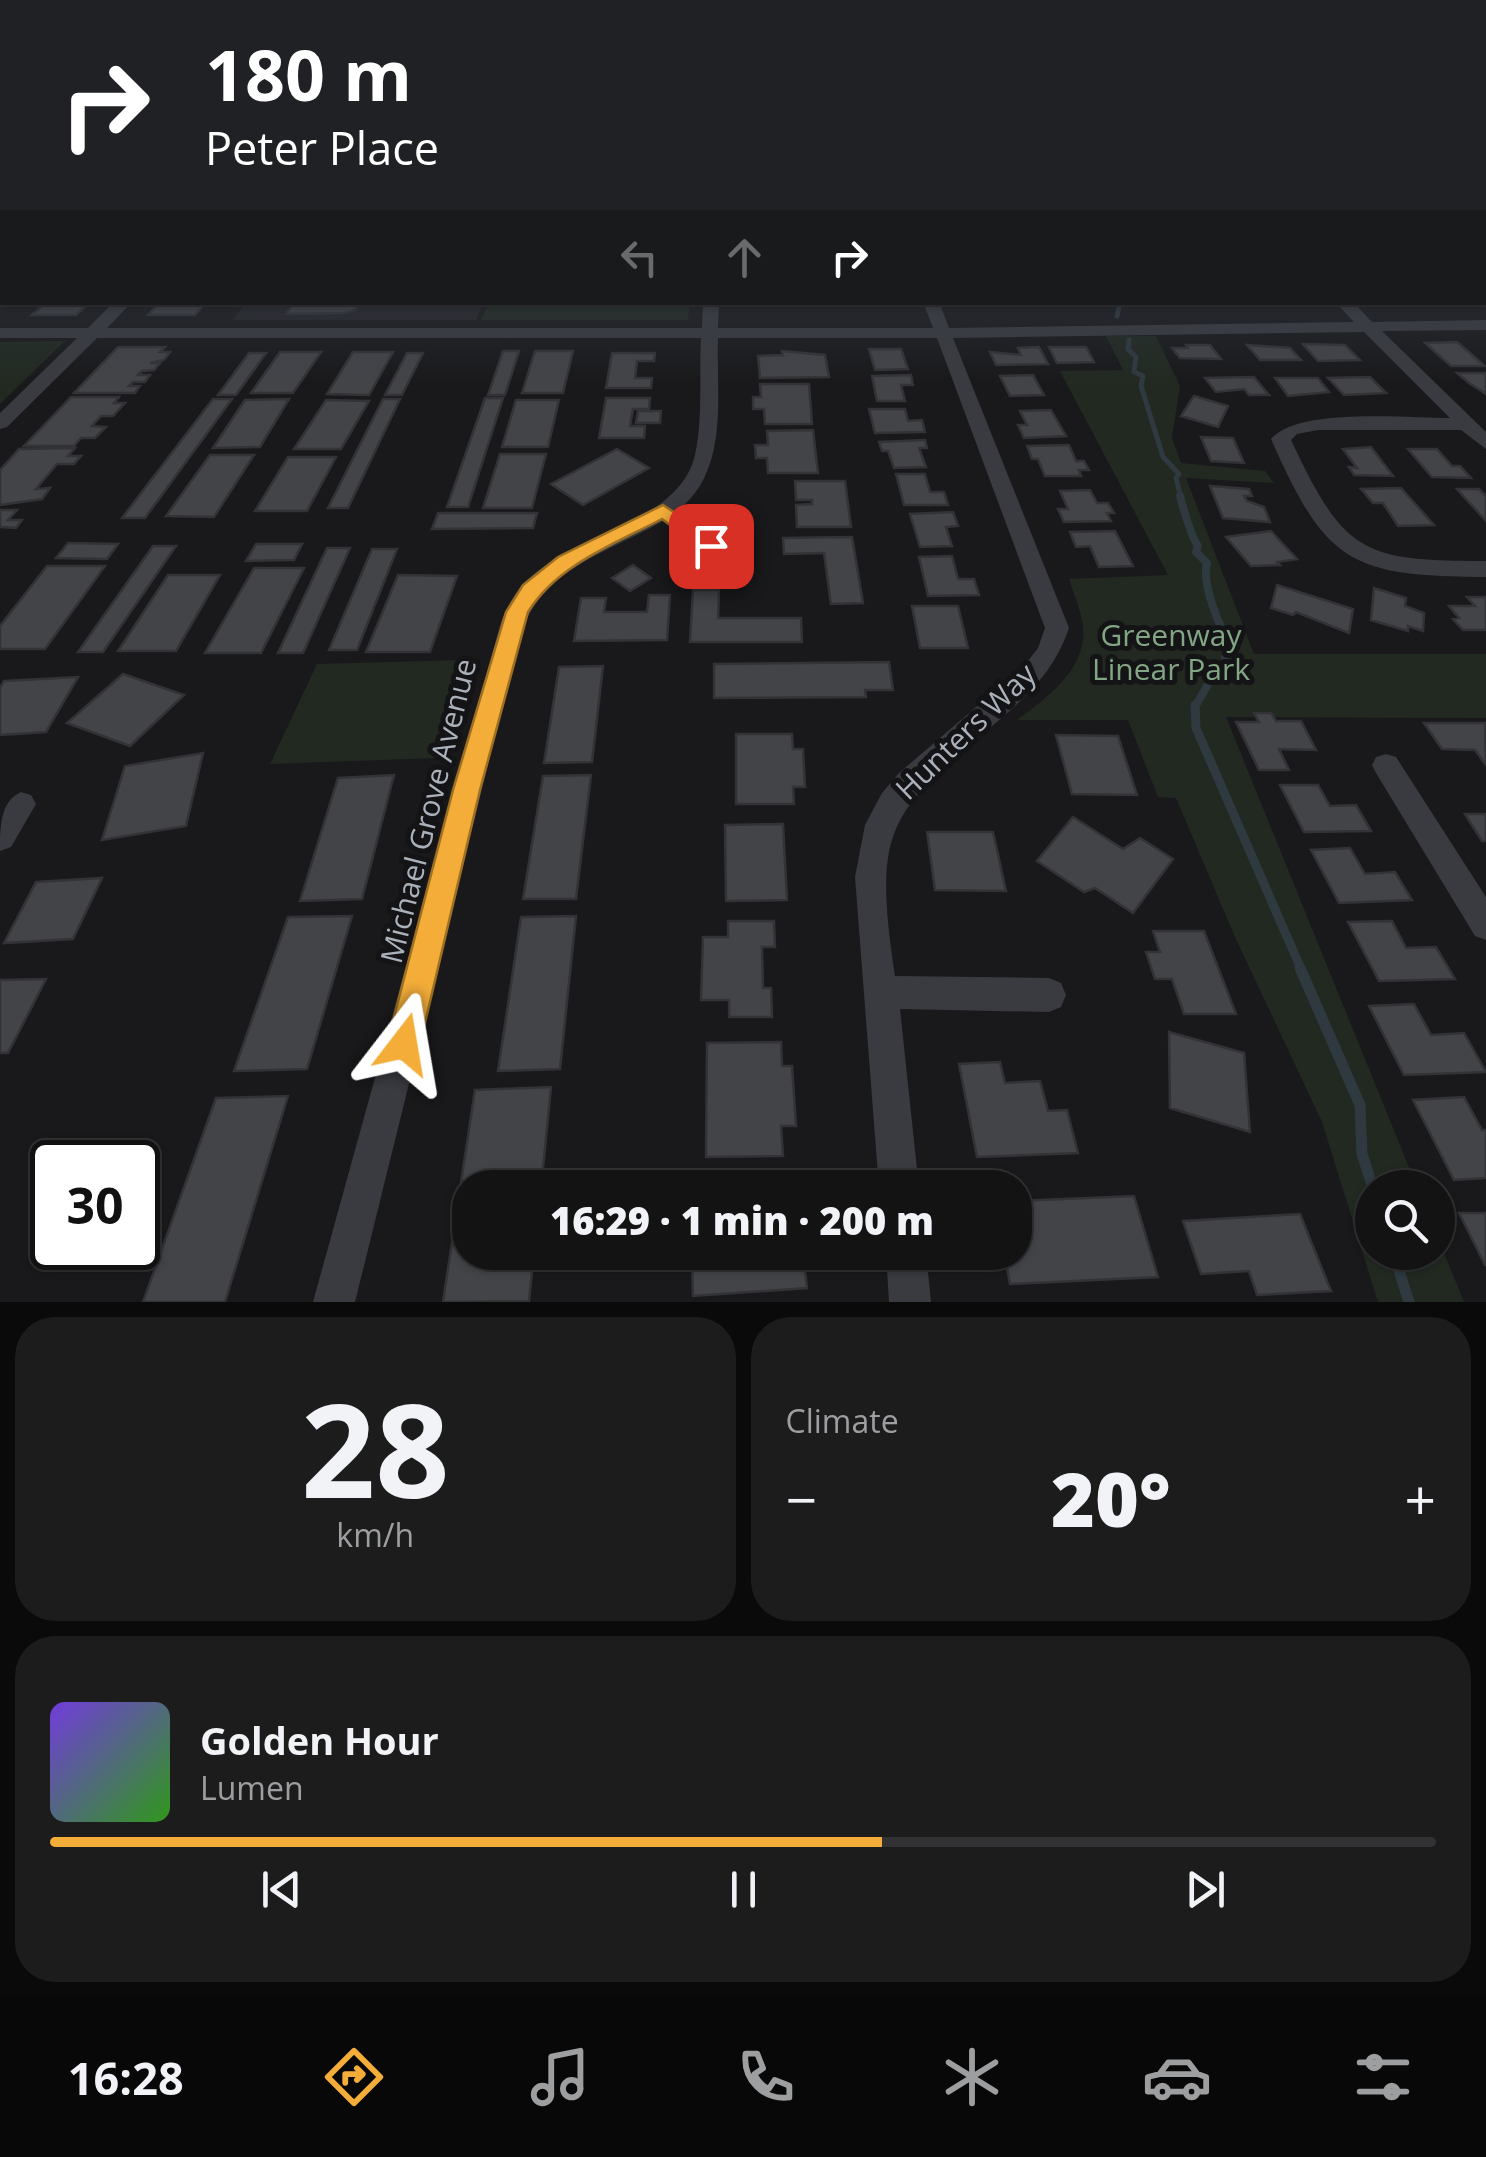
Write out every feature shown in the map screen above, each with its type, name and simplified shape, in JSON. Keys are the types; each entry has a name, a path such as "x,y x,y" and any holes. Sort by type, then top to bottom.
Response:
{"street":[{"path":"0,424 121,305"},
{"name":"Hunters Way","path":"898,1170 873,931 872,873 877,836 890,804 919,769 1012,693 1055,648 1058,628 932,305"},
{"path":"1346,305 1486,443"},
{"path":"0,333 710,317 940,333 1486,326"},
{"name":"Michael Grove Avenue","path":"334,1302 503,652 517,612 531,590 566,562 663,511 686,491 705,454 710,317"},
{"path":"1466,424 1318,424 1291,428 1281,440 1318,518 1338,543 1367,560 1410,570 1486,570"},
{"path":"663,511 711,546"},
{"path":"1386,765 1486,925"},
{"path":"0,838 11,804"},
{"path":"881,992 1050,996"},
{"path":"907,1270 910,1302"}],"shaded area":[{"path":"244,305 482,305 476,320 232,320"}],"green space":[{"path":"488,305 690,305 688,320 481,320"},
{"name":"Greenway Linear Park","path":"1106,336 1156,336 1180,386 1172,438 1181,463 1265,471 1274,483 1186,478 1254,654 1486,654 1486,718 1226,717 1410,1170 1355,1170 1355,1228 1322,1122 1235,937 1176,798 1158,797 1128,720 1017,720 1063,680 1079,655 1083,626 1069,579 1168,575 1060,371 1123,370"},
{"path":"65,341 0,404 0,342"},
{"path":"463,660 438,758 270,764 317,664"},
{"name":"Greenway Linear Park","path":"1368,1270 1451,1270 1464,1302 1378,1302"}],"building":[{"path":"44,305 87,305 76,315 32,315"},
{"path":"157,305 203,305 195,315 148,315"},
{"path":"292,305 358,305 345,313 286,314"},
{"path":"1457,342 1485,366 1451,366 1425,343"},
{"path":"1303,344 1345,345 1360,360 1318,361"},
{"path":"1186,345 1210,345 1221,359 1180,358 1172,348 1188,348"},
{"path":"1247,345 1290,348 1301,360 1260,360"},
{"path":"118,347 165,347 160,352 170,352 164,360 150,363 160,363 154,370 138,375 150,375 145,382 129,386 140,386 135,393 74,393"},
{"path":"1039,347 1048,364 996,365 990,352 1021,355 1018,348"},
{"path":"1049,347 1086,347 1094,362 1057,363"},
{"path":"869,349 901,349 908,369 875,370"},
{"path":"503,351 519,351 505,395 488,395"},
{"path":"535,351 573,351 563,393 522,393"},
{"path":"782,351 825,355 829,377 760,378 758,356 783,355"},
{"path":"280,352 321,352 293,393 251,393"},
{"path":"353,352 393,352 369,395 327,394"},
{"path":"249,353 266,353 236,395 218,395"},
{"path":"407,353 423,353 402,395 385,395"},
{"path":"612,353 655,353 654,361 637,361 635,378 652,378 651,388 606,388"},
{"path":"1457,373 1486,373 1486,394 1469,383"},
{"path":"911,375 913,385 901,385 905,401 877,401 872,376"},
{"path":"1033,375 1044,395 1010,396 1000,376"},
{"path":"1254,377 1269,395 1249,395 1244,389 1216,392 1205,378"},
{"path":"1370,377 1386,393 1344,395 1328,378"},
{"path":"1275,378 1318,378 1329,392 1288,396"},
{"path":"760,384 809,384 812,424 765,424 764,409 753,409 753,397 761,397"},
{"path":"1194,396 1228,406 1218,427 1181,416"},
{"path":"71,397 119,397 114,403 125,403 113,416 101,416 92,426 106,427 95,438 81,438 74,446 24,446"},
{"path":"485,398 503,398 468,507 447,507"},
{"path":"606,398 650,398 649,409 633,409 630,426 645,426 644,438 599,438"},
{"path":"213,399 232,399 145,518 122,518"},
{"path":"289,399 260,447 213,448 245,400"},
{"path":"383,399 400,399 348,508 328,508"},
{"path":"326,400 369,401 341,449 294,449"},
{"path":"516,400 559,400 548,447 502,447"},
{"path":"869,409 905,409 908,421 922,420 925,432 875,433"},
{"path":"1051,410 1066,436 1024,438 1018,425 1027,425 1020,411"},
{"path":"638,411 661,411 660,423 636,423"},
{"path":"813,430 818,473 768,473 767,458 756,458 755,445 768,445 767,431"},
{"path":"1201,437 1233,438 1244,463 1211,461"},
{"path":"925,440 927,448 919,448 926,467 894,468 888,451 882,451 879,442"},
{"path":"1069,445 1076,461 1084,461 1089,470 1079,470 1081,476 1045,476 1027,446"},
{"path":"1371,447 1393,476 1354,475 1349,467 1357,468 1343,449"},
{"path":"75,448 68,456 81,456 74,464 57,464 36,489 50,488 42,499 0,505 0,470 19,449"},
{"path":"617,449 649,468 583,505 551,484"},
{"path":"1408,449 1437,449 1452,466 1460,466 1471,478 1432,477"},
{"path":"500,454 546,454 532,508 483,508"},
{"path":"210,455 254,455 214,517 166,516"},
{"path":"288,457 336,457 307,511 255,511"},
{"path":"896,474 925,474 930,492 944,492 948,505 904,505"},
{"path":"795,481 845,481 851,527 797,527 796,505 812,504 812,500 796,500"},
{"path":"1210,486 1249,489 1252,496 1244,496 1247,501 1264,507 1270,522 1223,518"},
{"path":"1401,488 1434,525 1398,526 1383,503 1373,503 1361,489"},
{"path":"1457,489 1479,489 1486,496 1486,521"},
{"path":"1090,490 1097,503 1108,503 1114,513 1107,513 1111,521 1064,522 1058,509 1068,509 1060,491"},
{"path":"0,510 17,510 8,520 22,520 16,528 0,527"},
{"path":"953,512 958,526 946,527 952,546 920,547 910,514"},
{"path":"438,513 537,513 533,528 432,529"},
{"path":"1115,531 1133,566 1099,567 1090,546 1076,547 1070,532"},
{"path":"1271,531 1297,559 1277,562 1280,565 1251,566 1226,537"},
{"path":"852,537 863,603 831,604 824,553 784,554 783,538"},
{"path":"68,543 118,544 107,559 56,558"},
{"path":"256,544 302,544 294,560 246,561"},
{"path":"153,546 176,546 103,652 78,652"},
{"path":"327,548 350,548 303,653 278,653"},
{"path":"372,549 397,549 357,650 329,650"},
{"path":"952,556 958,579 974,579 979,595 928,596 919,557"},
{"path":"633,565 651,578 630,591 612,578"},
{"path":"47,566 105,566 45,649 0,649 0,626"},
{"path":"254,568 304,568 261,653 205,653"},
{"path":"168,575 220,575 176,651 118,651"},
{"path":"398,575 457,576 430,652 366,652"},
{"path":"1277,585 1353,609 1349,633 1296,612 1293,615 1271,608"},
{"path":"1374,588 1406,598 1405,606 1424,613 1423,631 1408,626 1408,631 1371,620"},
{"path":"693,590 719,590 718,618 801,618 802,642 690,642"},
{"path":"649,595 670,595 667,640 574,641 581,598 606,598 604,612 647,612"},
{"path":"1467,597 1486,597 1486,630 1463,630 1453,619 1459,618 1449,606 1475,606"},
{"path":"912,606 958,606 968,648 920,648"},
{"path":"889,662 893,690 865,690 866,697 714,698 714,664"},
{"path":"603,666 592,762 544,763 559,667"},
{"path":"123,674 184,695 130,746 67,723"},
{"path":"78,677 46,732 0,735 0,688 4,681"},
{"path":"1254,713 1271,713 1276,721 1301,721 1316,750 1279,749 1289,770 1259,770 1236,722 1259,722"},
{"path":"1424,723 1485,723 1486,765 1475,750 1442,749"},
{"path":"736,734 792,734 793,749 803,749 805,787 793,787 794,804 736,804"},
{"path":"1056,735 1118,736 1137,795 1072,794"},
{"path":"203,753 186,826 102,840 125,766"},
{"path":"394,775 362,899 300,901 338,778"},
{"path":"591,775 576,899 523,899 543,776"},
{"path":"1280,785 1318,785 1330,806 1356,805 1371,831 1304,832"},
{"path":"1465,814 1486,814 1486,841 1482,841"},
{"path":"1073,817 1123,849 1140,838 1173,859 1133,913 1095,888 1084,892 1037,861"},
{"path":"783,824 787,900 726,901 725,825"},
{"path":"927,832 993,832 1006,891 935,890"},
{"path":"1350,848 1365,874 1395,872 1412,900 1339,903 1311,850"},
{"path":"102,878 73,939 4,943 36,882"},
{"path":"352,916 307,1069 234,1071 288,917"},
{"path":"576,916 560,1069 498,1071 521,917"},
{"path":"728,921 774,921 775,947 762,947 763,988 771,988 772,1017 729,1017 729,1000 701,1000 703,937 728,937"},
{"path":"1392,921 1406,948 1436,947 1455,979 1379,981 1348,922"},
{"path":"1153,931 1204,931 1236,1014 1184,1014 1172,979 1155,979 1146,952 1160,952"},
{"path":"46,979 8,1053 0,1053 0,980"},
{"path":"1414,1004 1431,1035 1464,1033 1486,1072 1404,1075 1369,1006"},
{"path":"1169,1032 1244,1053 1250,1132 1170,1108"},
{"path":"781,1042 782,1066 792,1066 796,1126 781,1126 783,1156 706,1157 707,1043"},
{"path":"1000,1062 1005,1083 1040,1081 1048,1111 1067,1110 1078,1153 977,1157 959,1064"},
{"path":"551,1087 543,1170 463,1170 475,1090"},
{"path":"288,1096 225,1302 143,1302 154,1270 160,1270 160,1254 216,1098"},
{"path":"1464,1097 1482,1130 1486,1130 1486,1178 1455,1180 1455,1170 1449,1170 1413,1100"},
{"path":"1134,1196 1158,1277 1010,1284 1007,1270 1032,1270 1032,1200"},
{"path":"1459,1213 1486,1213 1486,1265 1485,1265"},
{"path":"1300,1214 1331,1291 1257,1295 1249,1271 1201,1274 1183,1221"},
{"path":"452,1242 452,1270 532,1270 529,1301 443,1302"},
{"path":"692,1270 805,1270 807,1288 693,1296"}],"waterway":[{"path":"1117,316 1119,305"},
{"path":"1129,340 1128,349 1136,357 1134,372 1143,376 1141,386 1163,457 1179,474 1176,478 1181,498"},
{"path":"1180,496 1198,546 1196,552 1207,563 1213,606 1232,647 1225,657"},
{"path":"1195,707 1215,672"},
{"path":"1195,707 1196,728 1302,971"},
{"path":"1300,968 1360,1105 1362,1154 1367,1170"},
{"path":"1399,1270 1409,1302"}],"route":[{"path":"404,1044 466,790 517,612 531,590 566,562 663,511 711,546"}]}
